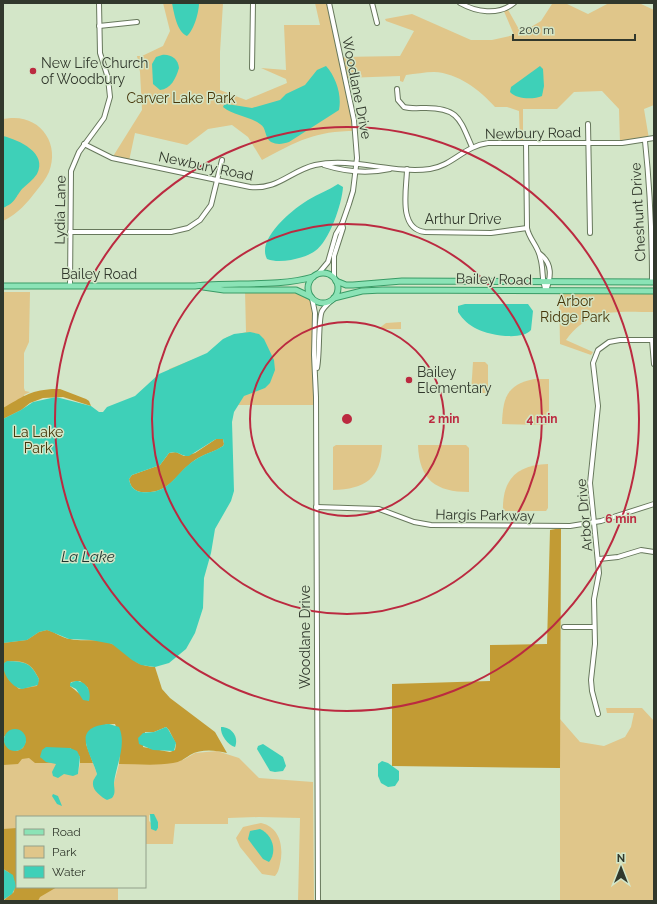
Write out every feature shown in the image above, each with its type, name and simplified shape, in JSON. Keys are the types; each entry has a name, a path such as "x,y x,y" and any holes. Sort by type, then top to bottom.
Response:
{"main road":[{"path":"318,274 326,274 335,279 338,288 334,298 322,303 312,297 308,288 313,277 318,274"},
{"name":"Bailey Road","path":"3,286 194,286 223,283 292,281 313,277"},
{"name":"Bailey Road","path":"335,279 346,285 402,281 653,282"},
{"name":"Bailey Road","path":"194,286 224,290 296,290 312,297"},
{"name":"Bailey Road","path":"334,298 362,291 382,290 654,292"}],"street":[{"name":"Lydia Lane","path":"70,286 71,171 75,159 84,144 103,120 110,97 108,76 100,55 99,3"},
{"path":"252,68 253,3"},
{"name":"Woodlane Drive","path":"318,274 328,262 336,234 342,224 351,197 356,164 357,143 354,120 329,3"},
{"path":"372,3 377,23"},
{"path":"460,3 475,9 490,11 503,9 514,3"},
{"path":"100,26 137,22"},
{"path":"397,89 398,100 406,108 443,109 452,113 462,124 472,147"},
{"path":"588,124 590,233"},
{"name":"Newbury Road","path":"84,144 112,158 250,187 262,188 276,184 311,166 322,164 356,164 394,169 437,167 472,147 488,143 588,143 644,140 654,138"},
{"name":"Cheshunt Drive","path":"644,140 648,190 651,207 653,282"},
{"path":"526,143 527,228 529,236 540,254 549,262 549,282 546,291"},
{"path":"70,232 171,232 188,228 200,220 207,212 212,200 222,160"},
{"name":"Newbury Road","path":"322,164 355,172 368,173 394,169"},
{"name":"Arthur Drive","path":"407,169 407,216 411,226 417,230 488,233 527,228"},
{"name":"Woodlane Drive","path":"335,279 334,256 343,228 342,224"},
{"path":"540,254 542,282 546,291"},
{"name":"Woodlane Drive","path":"312,297 315,313 314,355 316,372 318,901"},
{"name":"Woodlane Drive","path":"316,372 320,356 321,314 324,308 334,298"},
{"path":"653,340 654,364"},
{"name":"Arbor Drive","path":"598,714 592,691 594,600 599,582 599,559 590,483 597,420 597,395 593,364 594,356 602,346 614,341 653,340"},
{"name":"Hargis Parkway","path":"316,507 379,509 414,522 431,525 561,526 594,522 654,504"},
{"path":"599,559 618,557 638,550 654,552"},
{"path":"564,627 594,627"}],"green space":[{"name":"Carver Lake Park","path":"163,3 223,3 220,52 220,90 246,100 287,83 286,79 261,68 286,70 284,25 320,25 315,3 329,3 340,57 400,56 414,31 386,21 385,19 412,14 471,40 492,40 514,35 503,9 507,8 521,33 541,21 552,4 565,3 588,14 609,3 639,3 654,10 654,105 644,109 649,139 620,143 619,109 602,91 574,92 557,109 523,109 523,143 520,143 519,111 507,107 495,107 483,94 460,79 443,73 431,72 406,75 403,82 400,81 400,76 345,78 356,131 341,131 307,138 296,142 262,160 248,137 232,125 208,129 187,145 135,133 129,161 112,158 142,110 140,72 137,56 142,56 163,46 170,31"},
{"path":"3,119 22,119 39,127 50,142 52,162 49,172 42,184 29,200 22,208 3,221"},
{"path":"293,289 307,294 314,305 316,405 169,405 169,369 207,354 227,337 246,332 245,290"},
{"name":"La Lake Park","path":"3,292 30,292 29,342 24,353 24,388 25,391 30,392 24,395 72,774 78,774 80,763 93,763 97,774 94,780 96,791 107,800 114,795 114,783 119,764 146,764 183,760 195,753 217,751 239,758 259,778 313,782 314,901 298,901 300,818 228,818 228,824 175,824 173,844 146,844 146,816 16,816 16,888 118,888 118,901 3,901","holes":["149,815 155,817 158,822 158,829 149,821"]},
{"name":"Arbor Ridge Park","path":"559,294 654,294 654,312 616,312 595,317 585,322 575,329 566,340 593,352 591,355 560,344"},
{"path":"401,322 401,329 378,329 386,323"},
{"path":"473,362 485,362 488,365 488,393 471,393"},
{"path":"534,379 549,379 549,422 546,425 502,424 503,407 508,394 517,385"},
{"path":"336,445 382,445 381,457 378,466 369,480 354,487 333,490 333,447"},
{"path":"418,445 466,445 469,448 469,492 447,490 432,482 422,467"},
{"path":"548,464 548,508 546,511 503,511 505,490 514,476 528,467"},
{"path":"606,708 642,708 654,721 654,901 560,901 560,719 580,742 604,746 625,737 631,727 634,713 607,713"},
{"path":"261,823 273,829 281,845 280,864 275,876 262,874 240,847 236,838 243,827"}],"shaded area":[{"path":"60,389 86,399 89,401 91,406 63,397 43,398 30,403 21,410 3,419 3,408 31,393"},
{"path":"216,439 223,439 223,446 195,460 166,487 151,492 141,492 136,491 131,486 129,479 132,475 160,465 169,453 176,452 184,456 195,453"},
{"path":"561,528 560,768 392,766 392,684 490,681 490,645 547,644 550,530"},
{"path":"47,630 75,640 110,643 121,649 139,663 146,666 155,667 162,689 170,698 215,732 227,753 203,751 194,753 178,762 166,764 119,764 121,740 115,724 110,724 103,725 93,730 86,736 86,744 93,763 80,763 80,757 70,748 63,748 46,762 55,763 35,763 29,758 22,759 18,764 3,765 3,740 9,749 17,751 23,748 26,741 3,736 3,667 9,680 19,689 37,686 39,679 35,671 27,664 12,661 3,664 3,643 27,640 39,632","holes":["80,681 88,688 89,701 70,686 71,682","166,727 176,744 175,750 170,752 143,747 145,732 154,732"]},
{"path":"16,828 16,888 55,888 40,897 38,901 3,901 14,892 15,884 10,873 3,869 3,829"}],"water":[{"path":"172,3 199,3 196,21 192,30 187,36 178,26"},
{"path":"168,55 174,58 179,68 175,79 170,85 167,88 160,90 153,84 152,64 156,57"},
{"path":"326,66 333,75 339,92 339,110 289,142 276,144 271,142 267,138 264,128 256,121 223,107 227,104 252,108 280,100 286,94 305,85 317,70"},
{"path":"540,66 543,69 544,86 542,96 525,98 516,96 510,92 511,87"},
{"path":"3,136 24,144 30,149 39,160 39,167 37,174 22,189 13,202 3,208"},
{"path":"338,184 343,187 340,203 330,231 320,246 315,251 304,257 279,261 267,259 265,251 267,243 271,234 278,225 301,204"},
{"path":"465,304 528,304 533,311 531,330 527,333 513,336 497,335 482,331 469,324 458,312 458,306"},
{"name":"La Lake","path":"250,332 259,334 264,339 274,360 275,370 270,383 265,388 244,396 234,412 232,422 234,491 231,501 215,529 211,553 204,578 203,608 195,633 186,649 169,663 155,667 141,665 132,660 112,644 91,640 69,639 47,630 39,632 27,640 3,643 3,419 33,402 56,397 91,406 99,412 103,412 107,407 135,396 159,374 207,353 223,339 234,334","holes":["216,439 223,439 223,446 201,456 188,465 166,487 151,492 141,492 134,489 130,484 129,479 132,475 160,465 169,453 175,452 184,456 189,456"]},
{"path":"7,661 19,662 30,666 39,679 38,685 22,689 14,686 8,680 4,672 3,664"},
{"path":"76,681 83,683 89,690 89,701 83,700 76,689 70,686 70,683"},
{"path":"109,724 119,727 122,741 115,776 114,794 112,798 107,800 95,791 93,786 94,779 97,774 87,749 86,735 90,730 97,726"},
{"path":"166,727 176,743 174,751 153,750 139,744 138,738 143,733 154,732"},
{"path":"221,727 225,727 234,733 236,740 235,747 225,739"},
{"path":"15,729 23,732 26,740 23,748 15,751 7,748 4,740 7,732"},
{"path":"263,744 283,757 286,766 283,771 270,771 257,749 258,746"},
{"path":"46,747 70,748 77,751 80,757 78,774 73,776 64,774 58,778 53,776 52,772 56,764 46,762 40,757 42,750"},
{"path":"382,761 388,763 399,771 399,780 395,786 388,787 381,783 378,776 378,764"},
{"path":"53,794 58,796 62,806 57,804 52,796"},
{"path":"150,814 154,814 158,822 158,828 156,831 151,829"},
{"path":"260,829 268,835 272,843 273,853 269,862 263,859 248,839 250,831"},
{"path":"3,869 13,875 16,886 12,894 3,900"}],"place":[{"name":"New Life Church of Woodbury","path":"33,71"},
{"name":"Bailey Elementary","path":"409,380"}]}
